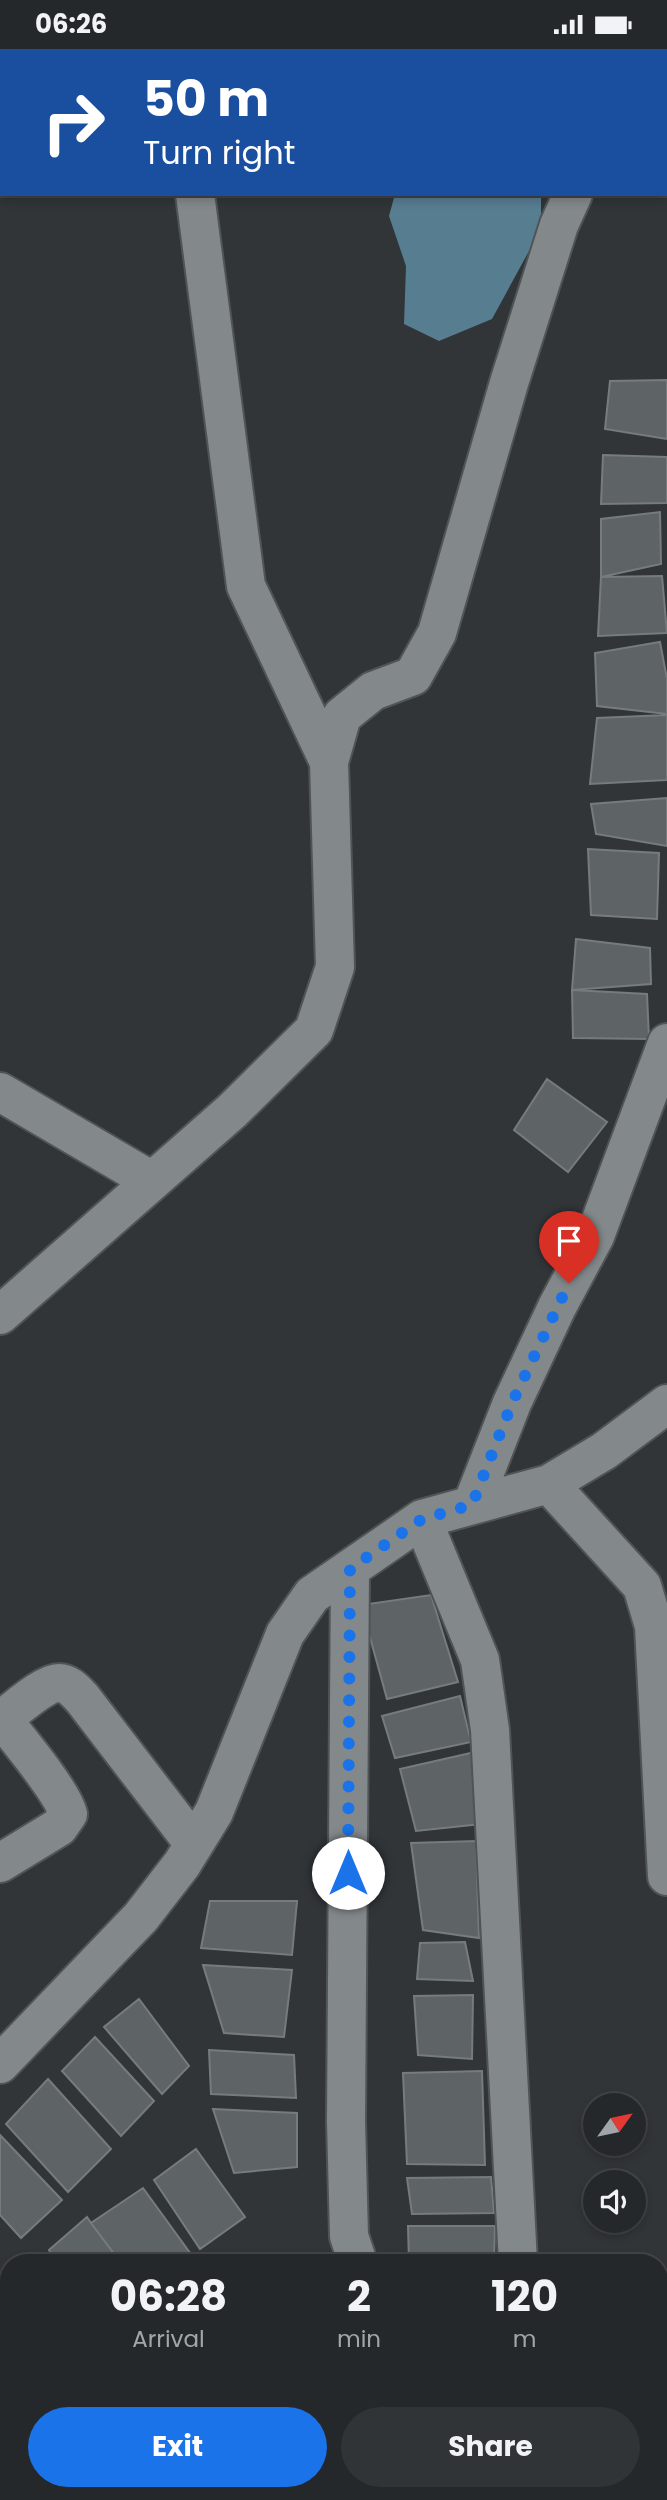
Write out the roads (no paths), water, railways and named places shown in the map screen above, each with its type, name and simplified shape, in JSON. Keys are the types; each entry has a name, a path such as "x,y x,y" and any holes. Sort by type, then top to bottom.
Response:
{"street":[{"path":"195,196 246,586 329,762"},
{"path":"0,1315 232,1111 314,1030 335,967 329,762 342,716 373,691 413,676 437,633 509,383 559,225 572,196"},
{"path":"472,1505 512,1403 557,1307 595,1235 667,1043"},
{"path":"0,1092 152,1181"},
{"path":"0,2064 141,1917 183,1864 214,1812 285,1634 312,1595 422,1519 549,1484 604,1451 667,1404"},
{"path":"549,1484 642,1586 654,1626 667,1876"},
{"path":"422,1519 480,1660 490,1730 518,2254"},
{"path":"350,1569 346,2122 349,2237 355,2254"},
{"path":"0,1863 59,1827 68,1814 65,1804 1,1719 47,1687 59,1683 71,1687 82,1698 194,1845"}],"water":[{"path":"394,196 541,196 541,229 492,319 439,341 404,324 406,266 389,216"}]}
